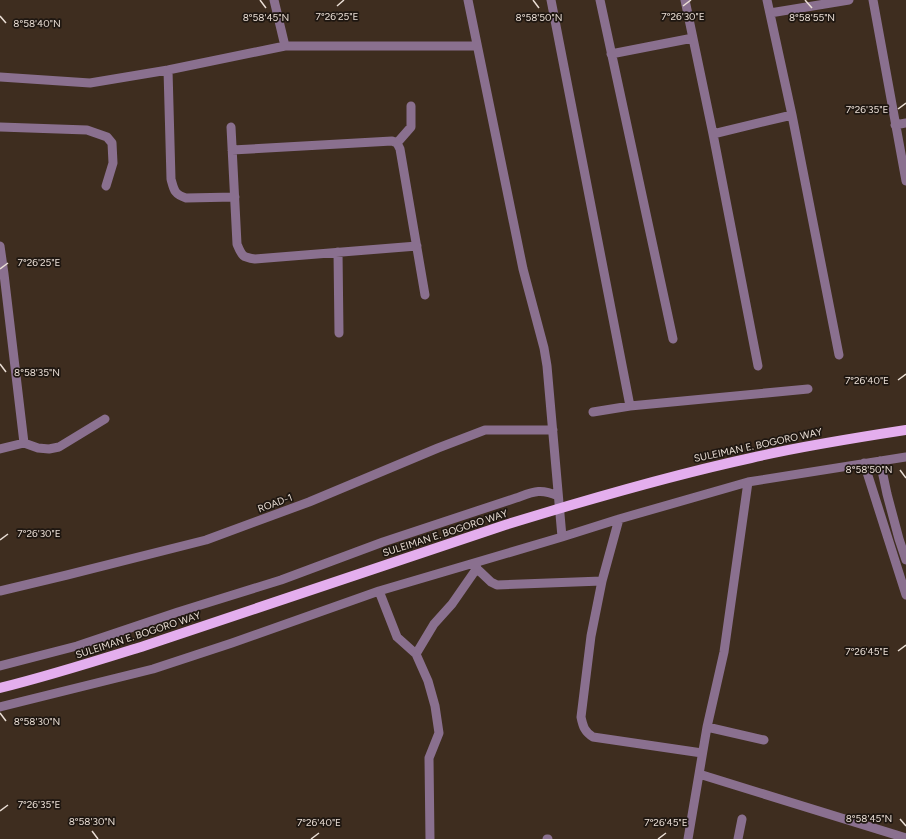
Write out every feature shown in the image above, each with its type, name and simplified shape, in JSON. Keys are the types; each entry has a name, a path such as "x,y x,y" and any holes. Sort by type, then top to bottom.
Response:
{"main road":[{"name":"SULEIMAN E. BOGORO WAY","path":"0,688 136,649 559,508 672,476 752,457 836,441 906,430"}],"street":[{"path":"274,0 285,46"},
{"path":"468,0 523,268 544,348 547,366 562,537"},
{"path":"551,0 630,406"},
{"path":"600,0 673,339"},
{"path":"685,0 713,134 758,366"},
{"path":"767,0 792,115 839,354"},
{"path":"770,13 849,0"},
{"path":"873,0 906,181"},
{"path":"611,54 693,38"},
{"path":"0,77 90,83 168,70 285,46 477,46"},
{"path":"168,70 171,179 174,191 180,196 186,198 235,197"},
{"path":"397,143 411,127 411,106"},
{"path":"713,134 792,115"},
{"path":"895,125 906,123"},
{"path":"0,127 87,130 107,137 112,143 113,157 106,186"},
{"path":"231,127 237,244 241,254 247,258 255,259 417,246"},
{"path":"232,150 392,141 397,143 400,149 425,295"},
{"path":"0,246 24,443"},
{"path":"338,252 339,333"},
{"path":"593,412 630,406 808,388"},
{"path":"0,449 24,443 38,448 48,449 59,447 105,419"},
{"name":"ROAD-1","path":"0,591 206,540 309,502 485,430 553,430"},
{"path":"0,707 153,669 379,591 474,566 619,519 748,482 906,457"},
{"path":"880,461 899,539 906,558"},
{"path":"864,463 906,595"},
{"path":"688,839 707,727 724,652 748,482"},
{"path":"0,666 77,646 178,612 281,580 383,542 538,491 558,496"},
{"path":"619,519 602,581 591,636 581,717 583,727 593,737 702,753"},
{"path":"474,566 491,582 497,585 602,581"},
{"path":"416,654 434,624 452,604 474,566"},
{"path":"379,591 397,637 416,654 428,682 435,706 439,733 429,758 430,839"},
{"path":"707,727 764,740"},
{"path":"699,774 906,838"},
{"path":"738,839 742,819"}]}
